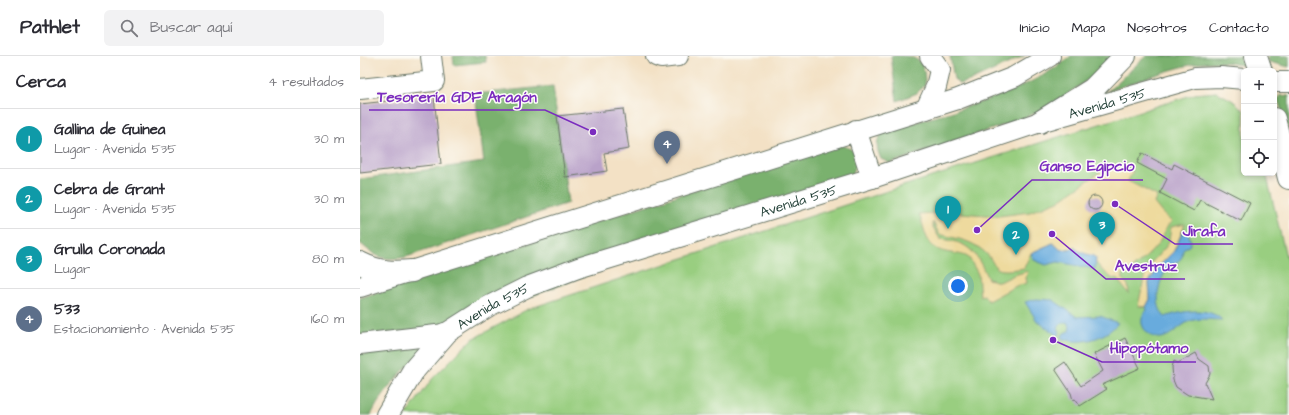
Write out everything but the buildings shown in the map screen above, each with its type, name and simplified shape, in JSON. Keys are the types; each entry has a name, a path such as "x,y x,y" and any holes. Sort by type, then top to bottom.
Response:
{"main road":[{"path":"1040,122 1093,89 1125,56"},
{"path":"1256,56 1260,68"},
{"path":"1277,131 1289,178"},
{"path":"360,263 373,269 388,273 412,271"},
{"path":"387,415 413,371 445,334"}],"street":[{"path":"360,89 434,81 431,56"},
{"path":"656,56 678,56"},
{"path":"360,287 926,109 1014,77 1050,56"},
{"path":"926,109 936,88 937,61"},
{"name":"Avenida 535","path":"360,344 445,334 489,306 528,286 578,268 872,178 1040,122 1154,88 1195,78 1221,77 1241,79"},
{"path":"1277,82 1289,82"},
{"path":"856,130 872,178"}],"green space":[{"path":"453,56 485,56 486,62 454,65"},
{"path":"891,56 907,57 917,60 921,64 925,76 925,85 917,93 897,101"},
{"path":"950,56 1025,56 972,80 959,84 954,79"},
{"path":"1071,56 1116,56 1107,66 1051,106 1019,120 890,163 881,159 877,144 879,138 884,132 1007,93 1052,70"},
{"path":"1146,56 1240,56 1243,65 1218,62 1192,65 1162,72 1107,92"},
{"path":"1267,56 1289,56 1289,67 1269,62"},
{"path":"553,86 568,203 406,257 392,259 381,257 371,252 360,243 360,179 484,162 475,94"},
{"path":"1217,92 1235,102 1241,108 1241,176 1267,176 1289,269 1289,415 406,415 433,378 471,340 528,309 903,186 1195,94"},
{"path":"1280,95 1289,96 1289,132 1278,100"},
{"path":"833,145 846,147 854,152 856,161 852,174 445,329 360,335 360,298"},
{"path":"429,346 389,386 371,415 360,415 360,354"}],"sand":[{"path":"1120,165 1133,171 1128,181 1157,196 1154,203 1172,222 1166,228 1160,241 1149,255 1128,272 1123,274 1123,280 1128,285 1129,294 1116,278 1113,279 1101,269 1090,255 1081,254 1075,248 1061,250 1053,243 1031,253 1024,268 1003,270 998,269 985,253 973,244 964,240 939,234 933,222 933,227 940,239 950,240 971,250 980,262 988,279 1000,282 1014,275 1028,271 1026,278 1027,283 1016,286 988,301 984,295 980,296 978,274 969,258 963,255 942,251 931,244 928,240 919,214 947,212 999,216 1030,212 1058,201 1103,170"},
{"path":"1185,224 1174,251 1159,266 1149,282 1150,299 1146,307 1138,306 1145,274 1149,265 1165,248 1169,241 1171,227"}],"water":[{"path":"1184,229 1188,232 1191,242 1189,246 1184,248 1181,259 1169,267 1162,278 1158,292 1161,312 1165,317 1179,313 1202,311 1210,313 1222,320 1194,320 1188,322 1167,336 1155,338 1147,332 1142,324 1143,316 1147,310 1146,307 1150,299 1149,282 1159,266 1174,251"},
{"path":"1053,243 1061,250 1075,248 1081,252 1094,256 1096,258 1095,269 1058,262 1046,265 1034,260 1031,253"},
{"path":"1036,299 1053,300 1077,317 1100,316 1118,323 1113,329 1092,340 1076,341 1061,338 1064,333 1069,331 1070,326 1067,322 1060,324 1058,328 1060,332 1058,336 1037,321 1025,302"}],"place":[{"name":"Tesorería GDF Aragón","path":"593,132"},
{"name":"533","path":"667,164"},
{"name":"Jirafa","path":"1115,204"},
{"name":"Gallina de Guinea","path":"948,229"},
{"name":"Ganso Egipcio","path":"977,230"},
{"name":"Avestruz","path":"1052,234"},
{"name":"Grulla Coronada","path":"1102,245"},
{"name":"Cebra de Grant","path":"1016,255"},
{"name":"Hipopótamo","path":"1053,340"}]}
